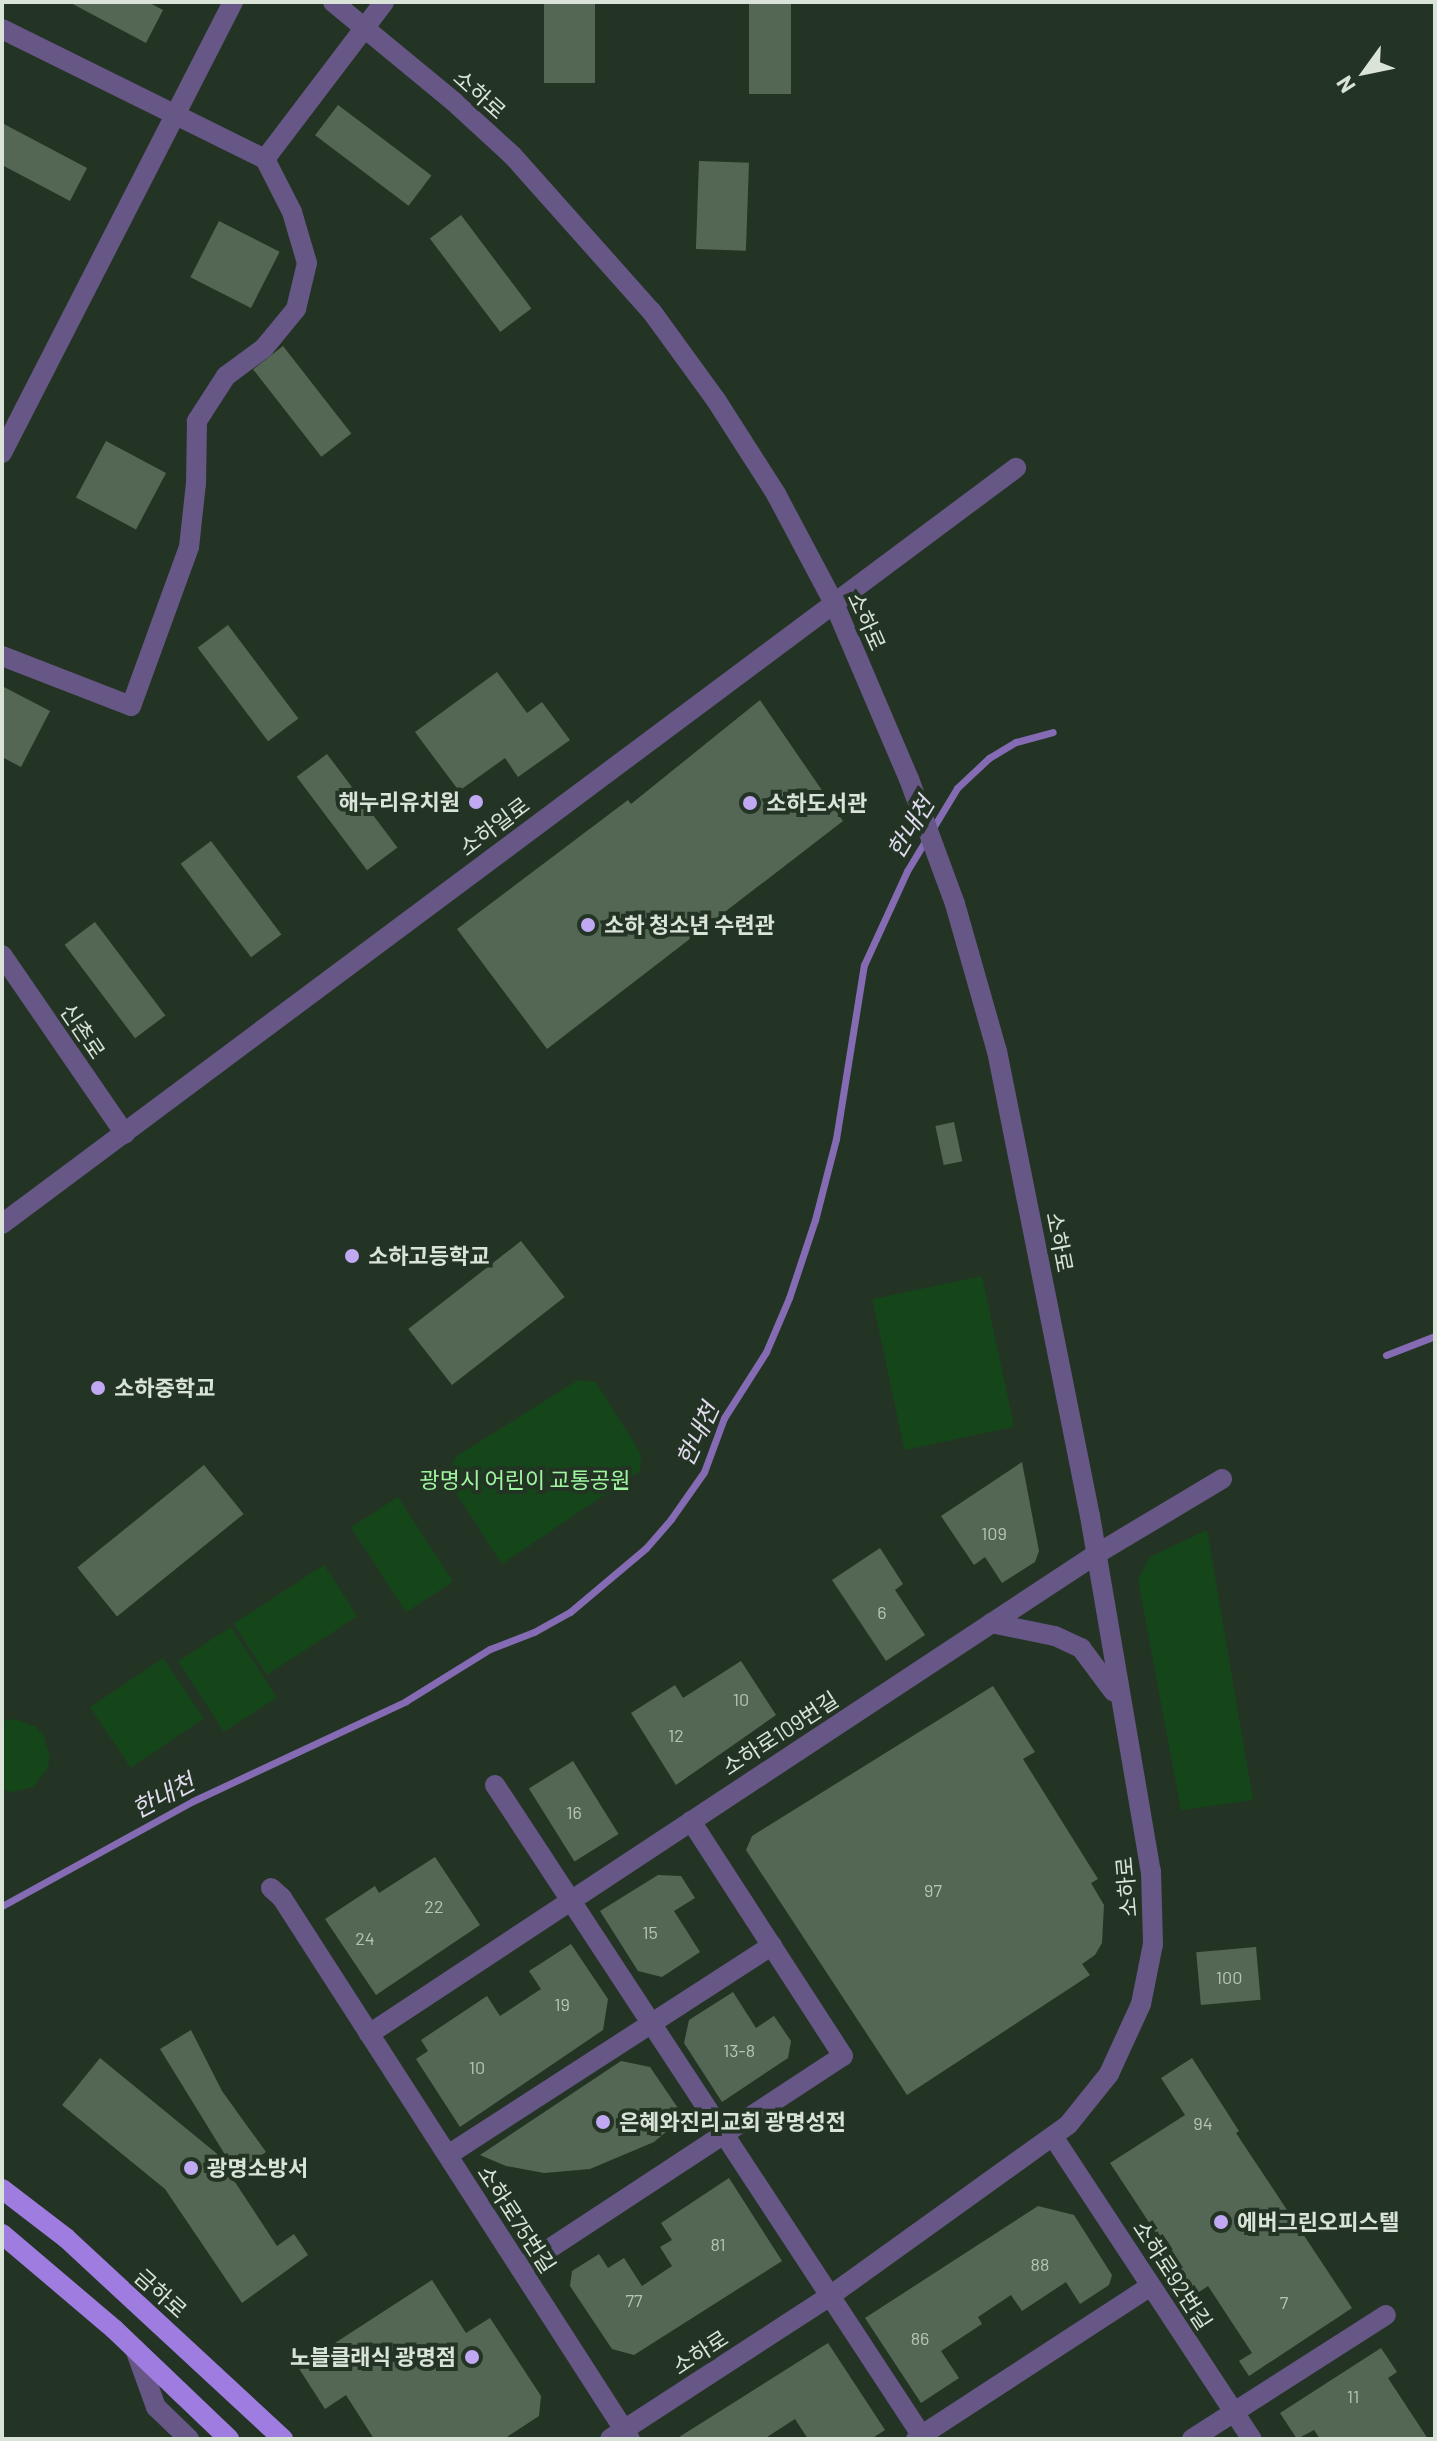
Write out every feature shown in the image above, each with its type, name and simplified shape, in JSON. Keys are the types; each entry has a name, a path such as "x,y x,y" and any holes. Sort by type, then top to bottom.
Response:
{"main road":[{"name":"금하로","path":"2,2189 66,2238 283,2439"},
{"path":"2,2234 135,2349 229,2439"}],"street":[{"path":"2,453 233,2"},
{"name":"소하로","path":"333,2 364,25 512,155 652,312 716,400 776,494 833,601 909,779 955,904 997,1051 1065,1385 1151,1871 1153,1944 1141,2004 1126,2043 1090,2101 1054,2138 830,2296 621,2436"},
{"path":"265,159 384,2"},
{"path":"2,29 265,159 292,212 307,263 296,309 264,348 226,376 197,421 196,483 189,547 131,706 2,656"},
{"name":"소하일로","path":"2,1224 833,601 1016,468"},
{"name":"신촌로","path":"2,955 125,1134"},
{"name":"소하로109번길","path":"369,2034 1095,1555 1222,1479"},
{"path":"991,1623 1055,1636 1081,1648 1101,1671 1120,1703"},
{"path":"495,1785 920,2438 1151,2286"},
{"path":"520,2268 843,2056 691,1821"},
{"name":"소하로75번길","path":"271,1888 282,1898 448,2155 621,2436"},
{"path":"448,2155 772,1945"},
{"name":"소하로92번길","path":"1054,2138 1252,2439"},
{"path":"1192,2439 1386,2315"},
{"path":"135,2349 156,2407 189,2439"}],"green space":[{"path":"982,1276 1014,1427 904,1450 872,1299"},
{"name":"광명시 어린이 교통공원","path":"578,1380 595,1382 600,1389 641,1454 640,1471 502,1564 448,1481 451,1466 457,1456"},
{"path":"398,1497 453,1582 406,1612 351,1527"},
{"path":"1207,1530 1253,1800 1181,1810 1138,1580 1150,1557"},
{"path":"324,1565 357,1616 267,1675 233,1624"},
{"path":"231,1627 277,1697 224,1732 178,1661"},
{"path":"163,1658 204,1719 131,1768 90,1707"},
{"path":"15,1719 36,1727 44,1736 50,1758 47,1769 33,1787 11,1792 2,1790 2,1721"}],"building":[{"path":"69,2 148,2 163,10 146,43"},
{"path":"544,2 595,2 595,83 544,83"},
{"path":"749,2 791,2 791,94 749,94"},
{"path":"338,105 431,175 409,206 315,135"},
{"path":"2,123 87,168 70,201 2,165"},
{"path":"699,161 749,163 746,251 696,249"},
{"path":"461,215 531,308 500,332 430,238"},
{"path":"219,221 280,252 251,308 190,277"},
{"path":"283,346 351,433 321,457 253,369"},
{"path":"106,441 166,473 136,529 76,498"},
{"path":"228,625 298,718 268,741 198,648"},
{"path":"497,672 527,713 542,702 570,740 518,777 505,758 459,791 415,732"},
{"path":"2,686 50,711 21,767 2,757"},
{"path":"760,700 843,821 547,1049 457,929 628,800 631,804"},
{"path":"327,754 397,847 367,870 297,777"},
{"path":"211,841 281,934 251,957 181,864"},
{"path":"95,922 165,1015 135,1038 65,945"},
{"path":"954,1122 962,1161 944,1165 935,1126"},
{"path":"521,1241 565,1297 452,1385 408,1329"},
{"path":"1022,1462 1039,1551 1035,1562 1002,1583 985,1557 974,1565 941,1516"},
{"path":"204,1465 244,1514 117,1617 77,1568"},
{"path":"880,1548 903,1584 895,1590 925,1635 886,1661 832,1580"},
{"path":"741,1661 776,1715 676,1785 631,1713 675,1685 683,1698"},
{"path":"993,1686 1035,1752 1023,1759 1098,1879 1091,1883 1104,1905 1102,1943 1095,1955 1082,1964 1090,1975 907,2095 746,1850 752,1836"},
{"path":"573,1761 619,1834 574,1861 529,1789"},
{"path":"435,1857 480,1925 376,1995 325,1919 375,1886 379,1893"},
{"path":"658,1875 681,1876 695,1898 674,1911 700,1952 662,1977 638,1971 600,1911"},
{"path":"571,1944 608,1999 603,2030 460,2127 416,2059 428,2051 421,2040 487,1996 500,2016 541,1989 529,1971"},
{"path":"1256,1947 1261,2000 1201,2005 1196,1952"},
{"path":"733,1992 756,2028 774,2016 791,2041 788,2058 722,2102 684,2043 689,2020"},
{"name":"광명소방서","path":"191,2030 222,2091 266,2152 231,2176 277,2246 294,2234 308,2255 242,2303 165,2189 62,2105 100,2058 232,2166 160,2049"},
{"path":"1192,2058 1239,2131 1236,2133 1352,2308 1249,2376 1239,2361 1252,2353 1208,2286 1196,2294 1110,2163 1185,2115 1161,2078"},
{"name":"은혜와진리교회 광명성전","path":"621,2061 650,2067 684,2117 654,2142 590,2169 544,2173 506,2166 480,2155"},
{"path":"729,2178 782,2261 634,2355 612,2349 570,2286 572,2271 599,2254 608,2268 624,2258 642,2286 672,2266 660,2247 672,2240 661,2223"},
{"path":"1038,2206 1074,2215 1112,2275 1109,2285 1080,2304 1066,2282 1022,2311 1011,2295 978,2317 982,2324 941,2351 959,2378 921,2403 865,2318"},
{"path":"432,2280 466,2333 490,2318 541,2396 539,2416 504,2439 374,2439 346,2395 325,2409 298,2367"},
{"path":"828,2343 885,2430 871,2439 808,2439 795,2419 764,2439 676,2439"},
{"path":"1381,2348 1397,2372 1388,2378 1428,2439 1320,2439 1314,2430 1297,2439 1280,2413"}],"waterway":[{"name":"한내천","path":"2,1906 193,1801 406,1701 490,1649 534,1632 570,1612 646,1548 704,1472 724,1418 766,1352 789,1298 815,1220 836,1139 864,965 907,871 957,788 989,758 1016,742 1053,732"},
{"path":"1386,1355 1435,1336"}],"place":[{"name":"해누리유치원","path":"476,802"},
{"name":"소하도서관","path":"750,803"},
{"name":"소하 청소년 수련관","path":"588,925"},
{"name":"소하고등학교","path":"352,1256"},
{"name":"소하중학교","path":"98,1388"},
{"name":"은혜와진리교회 광명성전","path":"603,2122"},
{"name":"광명소방서","path":"191,2168"},
{"name":"에버그린오피스텔","path":"1221,2222"},
{"name":"노블클래식 광명점","path":"472,2357"}]}
